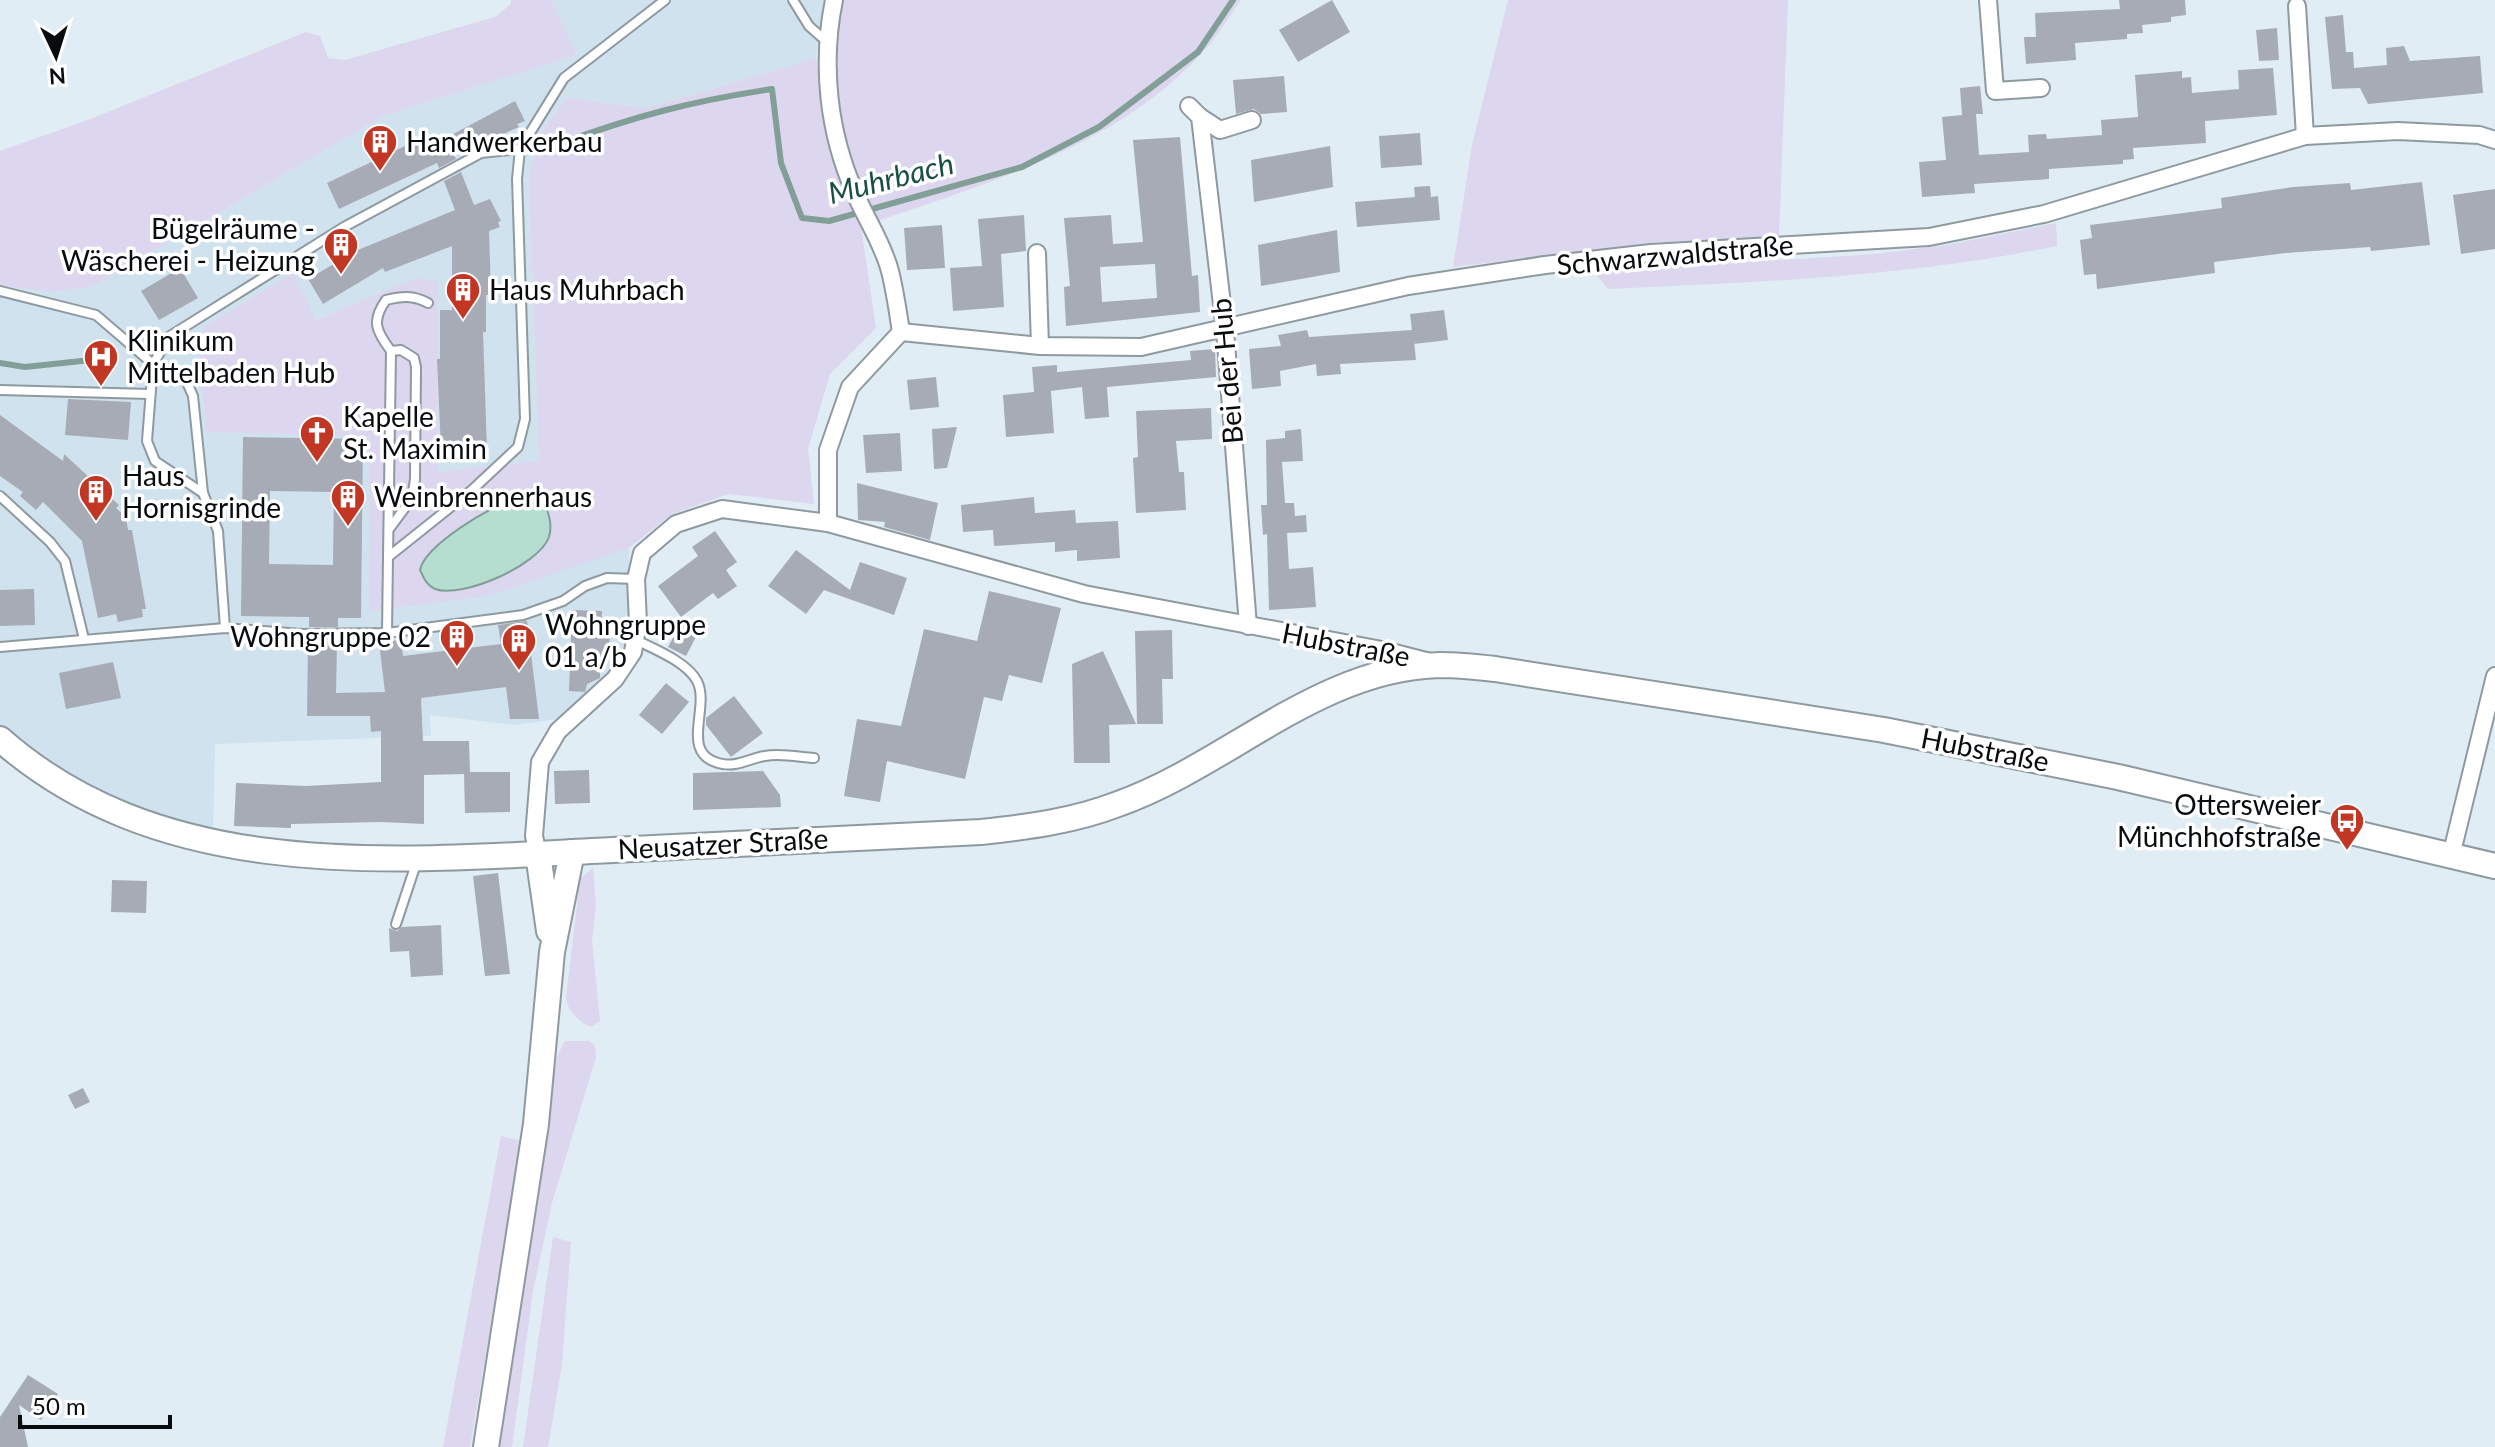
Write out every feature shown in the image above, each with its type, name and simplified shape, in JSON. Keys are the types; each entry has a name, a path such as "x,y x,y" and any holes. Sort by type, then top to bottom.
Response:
{"main road":[{"name":"Neusatzer Straße","path":"0,739 72,793 131,820 208,841 346,858 417,861 981,832 1047,825 1119,804 1177,778 1335,690 1384,673 1439,665"},
{"name":"Hubstraße","path":"1439,665 1495,669 1884,730 2118,777 2495,866"},
{"name":"Hubstraße","path":"486,1447 522,1226 547,1023 552,952 572,852"},
{"name":"Hubstraße","path":"538,854 552,952"}],"street":[{"path":"828,523 828,450 850,387 901,332 890,269 854,192 839,147 826,75 826,41 834,0"},
{"path":"1988,0 1995,91 2041,88"},
{"path":"2297,6 2305,136"},
{"name":"Bei der Hub","path":"1248,626 1225,330 1195,112 1220,130 1252,120"},
{"name":"Schwarzwaldstraße","path":"901,332 1040,346 1141,347 1408,286 1545,265 1651,253 1929,237 2044,214 2305,136 2398,131 2479,135 2495,140"},
{"path":"1037,253 1040,346"},
{"name":"Hubstraße","path":"538,854 534,811 540,762 558,731 615,679 633,652 636,579 642,553 676,524 722,509 828,523 1084,594 1387,651 1439,665"},
{"path":"2451,856 2495,676"}],"lane":[{"path":"388,557 472,490 518,447 525,419 517,179 520,149 564,78 665,0"},
{"path":"793,0 809,26 826,41"},
{"path":"203,493 155,461 147,441 153,364 170,336 344,227 481,153 520,149"},
{"path":"0,291 96,315 153,364 185,378 193,396 203,493 218,531 225,628"},
{"path":"387,633 391,351 377,332 375,314 386,300 417,297 428,303"},
{"path":"390,529 412,498 415,479 416,367 414,358 401,350 391,351"},
{"path":"0,390 150,394"},
{"path":"0,496 50,542 65,561 84,639"},
{"path":"0,647 225,628 302,634 387,633 523,615 563,601 585,586 607,578 636,579"},
{"path":"635,640 665,655 695,677 702,693 696,741 700,751 713,761 727,765 767,755 814,758"},
{"path":"396,924 417,861"}],"shaded area":[{"path":"511,0 551,0 577,55 383,116 92,287 49,292 0,285 0,151 88,120 306,32 320,36 328,58 345,60 495,17 511,4"},
{"name":"Klinikum Mittelbaden Hub","path":"551,0 825,0 816,58 647,108 567,98 539,135 529,179 539,461 437,472 438,281 416,279 315,320 292,274 205,326 198,344 206,432 370,435 573,565 629,548 630,637 620,670 558,719 514,725 430,715 431,736 215,744 213,833 100,796 0,727 0,285 49,292 92,287 383,116 577,55"},
{"path":"842,0 1241,0 1209,45 1175,79 1138,109 1097,134 1011,174 875,222 852,160 836,92 834,49"},
{"path":"1508,0 1788,0 1779,237 1660,242 1453,267 1472,145"},
{"path":"816,58 829,144 861,227 876,328 830,374 808,449 814,504 729,494 672,514 629,548 487,596 369,611 369,436 206,432 198,344 205,326 293,273 316,320 416,278 438,281 437,472 539,461 529,179 539,135 567,98 647,108"},
{"path":"2056,223 2057,246 1889,271 1608,289 1594,272 1875,254 1947,245"},
{"path":"516,498 546,507 550,530 542,548 516,568 480,584 447,591 429,585 420,570 434,549 476,518"},
{"path":"593,868 596,906 592,942 600,1021 591,1027 575,1016 566,998 580,879"},
{"path":"565,1041 589,1041 595,1046 596,1057 552,1203 533,1291 512,1447 497,1447 557,1056"},
{"path":"501,1136 522,1141 470,1447 443,1447"},
{"path":"553,1237 571,1242 562,1365 548,1447 523,1447"}],"building":[{"path":"1332,0 1350,32 1298,62 1279,30"},
{"path":"2119,0 2185,0 2186,15 2171,17 2171,22 2142,25 2143,33 2127,34 2127,39 2075,43 2076,60 2026,64 2024,37 2036,37 2035,13 2120,9"},
{"path":"2343,15 2346,52 2353,52 2354,68 2387,65 2386,48 2404,46 2410,61 2480,56 2483,93 2368,104 2360,88 2332,89 2325,17"},
{"path":"2277,28 2279,60 2259,61 2256,30"},
{"path":"2273,68 2277,115 2205,121 2206,143 2133,148 2134,159 2123,160 2123,164 2049,169 2049,179 1974,184 1975,193 1922,197 1919,162 1946,160 1942,117 1962,115 1960,88 1980,86 1983,114 1976,114 1979,155 2029,152 2028,135 2046,134 2047,139 2102,135 2101,120 2138,117 2135,75 2182,71 2182,78 2191,77 2192,93 2239,89 2238,70"},
{"path":"1284,76 1287,112 1261,114 1254,109 1236,114 1233,80"},
{"path":"515,101 525,121 517,124 519,127 454,155 456,159 439,168 437,163 339,209 327,183 422,138 427,148"},
{"path":"1420,133 1422,165 1381,168 1379,136"},
{"path":"1180,137 1192,276 1198,275 1200,312 1066,326 1064,287 1070,286 1064,218 1111,215 1113,244 1143,242 1133,140","holes":["1155,264 1157,298 1102,302 1100,267"]},
{"path":"1330,146 1333,187 1254,202 1251,160"},
{"name":"Haus Muhrbach","path":"461,172 474,205 490,199 501,221 498,222 500,227 489,231 491,295 486,295 486,332 483,332 487,451 453,453 441,450 437,359 440,359 440,310 452,310 452,246 385,272 383,268 323,304 308,279 358,250 455,210 444,181"},
{"path":"2422,182 2430,245 2371,251 2370,247 2286,253 2214,262 2215,273 2097,289 2096,274 2084,275 2080,240 2092,238 2090,225 2222,208 2221,198 2293,187 2350,183 2351,190"},
{"path":"1430,186 1431,197 1438,196 1440,220 1357,227 1355,202 1415,197 1414,187"},
{"path":"2495,189 2495,249 2461,254 2453,195"},
{"path":"1024,215 1026,251 1001,254 1004,307 953,311 950,268 982,266 978,219"},
{"path":"942,225 945,268 907,270 904,228"},
{"path":"1337,230 1340,272 1261,286 1258,245"},
{"path":"180,268 198,298 159,320 141,291"},
{"path":"1444,310 1448,340 1414,344 1416,360 1340,364 1341,374 1317,376 1316,364 1280,371 1281,386 1252,389 1249,349 1281,346 1278,335 1307,330 1309,337 1412,330 1410,314"},
{"path":"1215,349 1216,377 1107,387 1109,417 1085,419 1082,387 1051,391 1054,433 1006,437 1003,395 1034,392 1032,367 1057,365 1057,372 1191,360 1190,351"},
{"path":"936,377 939,407 910,410 907,380"},
{"path":"68,399 131,402 128,440 65,435"},
{"path":"1211,408 1212,439 1176,441 1179,472 1184,472 1186,510 1136,513 1133,458 1138,457 1136,411"},
{"name":"Haus Hornisgrinde","path":"0,415 63,461 64,454 119,505 116,508 126,517 128,530 132,530 146,609 142,609 143,617 118,622 116,614 98,618 82,541 43,502 36,510 20,496 23,492 0,476"},
{"path":"957,427 947,468 934,469 932,429"},
{"path":"1301,429 1303,461 1282,462 1285,503 1294,503 1295,516 1306,515 1307,532 1287,533 1289,569 1313,567 1316,607 1269,610 1267,534 1263,535 1261,505 1267,505 1266,440 1285,438 1285,431"},
{"path":"900,433 902,471 866,473 863,435"},
{"name":"Weinbrennerhaus","path":"243,437 363,439 361,618 338,618 338,627 309,627 309,617 241,616","holes":["270,491 334,492 333,565 269,564"]},
{"path":"857,483 938,503 930,540 884,527 885,522 858,520"},
{"path":"1034,497 1035,513 1075,510 1076,523 1118,521 1120,558 1077,561 1077,550 1055,552 1055,542 994,546 993,530 963,532 961,505"},
{"path":"715,531 737,562 726,570 737,586 718,599 713,593 681,617 658,586 698,556 692,547"},
{"path":"796,550 850,590 860,562 907,578 894,615 824,590 806,614 768,586"},
{"path":"34,589 35,625 0,626 0,590"},
{"path":"989,591 1061,608 1042,683 1009,675 1002,701 984,697 965,779 887,761 880,802 844,796 857,719 901,726 924,629 977,641"},
{"path":"572,610 602,611 601,634 610,634 608,662 600,662 600,678 587,684 585,692 569,691"},
{"path":"527,621 539,719 510,719 506,687 421,698 423,741 469,741 470,772 510,772 510,812 465,813 464,774 424,775 424,824 291,824 291,828 234,826 236,783 306,786 381,782 381,731 371,732 370,716 307,716 308,641 337,641 336,693 385,692 379,642 401,640 403,656 501,644 498,625"},
{"path":"682,621 699,631 686,656 668,647"},
{"path":"1172,630 1173,679 1162,679 1163,724 1137,724 1135,631"},
{"path":"1103,651 1136,724 1109,725 1110,763 1074,763 1072,664"},
{"path":"113,662 121,698 66,709 59,673"},
{"path":"666,683 689,702 662,734 639,715"},
{"path":"734,696 763,733 731,757 706,725 706,718"},
{"path":"589,770 590,803 555,804 554,771"},
{"path":"763,771 780,795 781,807 693,810 693,773"},
{"path":"498,873 510,974 485,976 473,876"},
{"path":"112,880 147,881 146,913 111,912"},
{"path":"441,925 443,975 411,977 409,951 390,952 389,928 397,931 402,927"},
{"path":"83,1088 90,1102 75,1109 68,1095"},
{"path":"28,1375 58,1394 41,1420 19,1405 28,1447 0,1447 0,1417"}],"waterway":[{"name":"Muhrbach","path":"559,144 664,110 772,89 781,163 802,218 829,221 1022,167 1099,127 1198,52 1233,0"},
{"name":"Muhrbach","path":"0,363 25,367 110,358"}],"place":[{"name":"Handwerkerbau","path":"380,173"},
{"name":"Bügelräume - Wäscherei - Heizung","path":"341,276"},
{"name":"Haus Muhrbach","path":"463,321"},
{"name":"Klinikum Mittelbaden Hub","path":"101,388"},
{"name":"Kapelle St. Maximin","path":"317,464"},
{"name":"Haus Hornisgrinde","path":"96,523"},
{"name":"Weinbrennerhaus","path":"348,528"},
{"name":"Wohngruppe 02","path":"457,668"},
{"name":"Wohngruppe 01 a/b","path":"519,672"},
{"name":"Ottersweier Münchhofstraße","path":"2347,852"}]}
